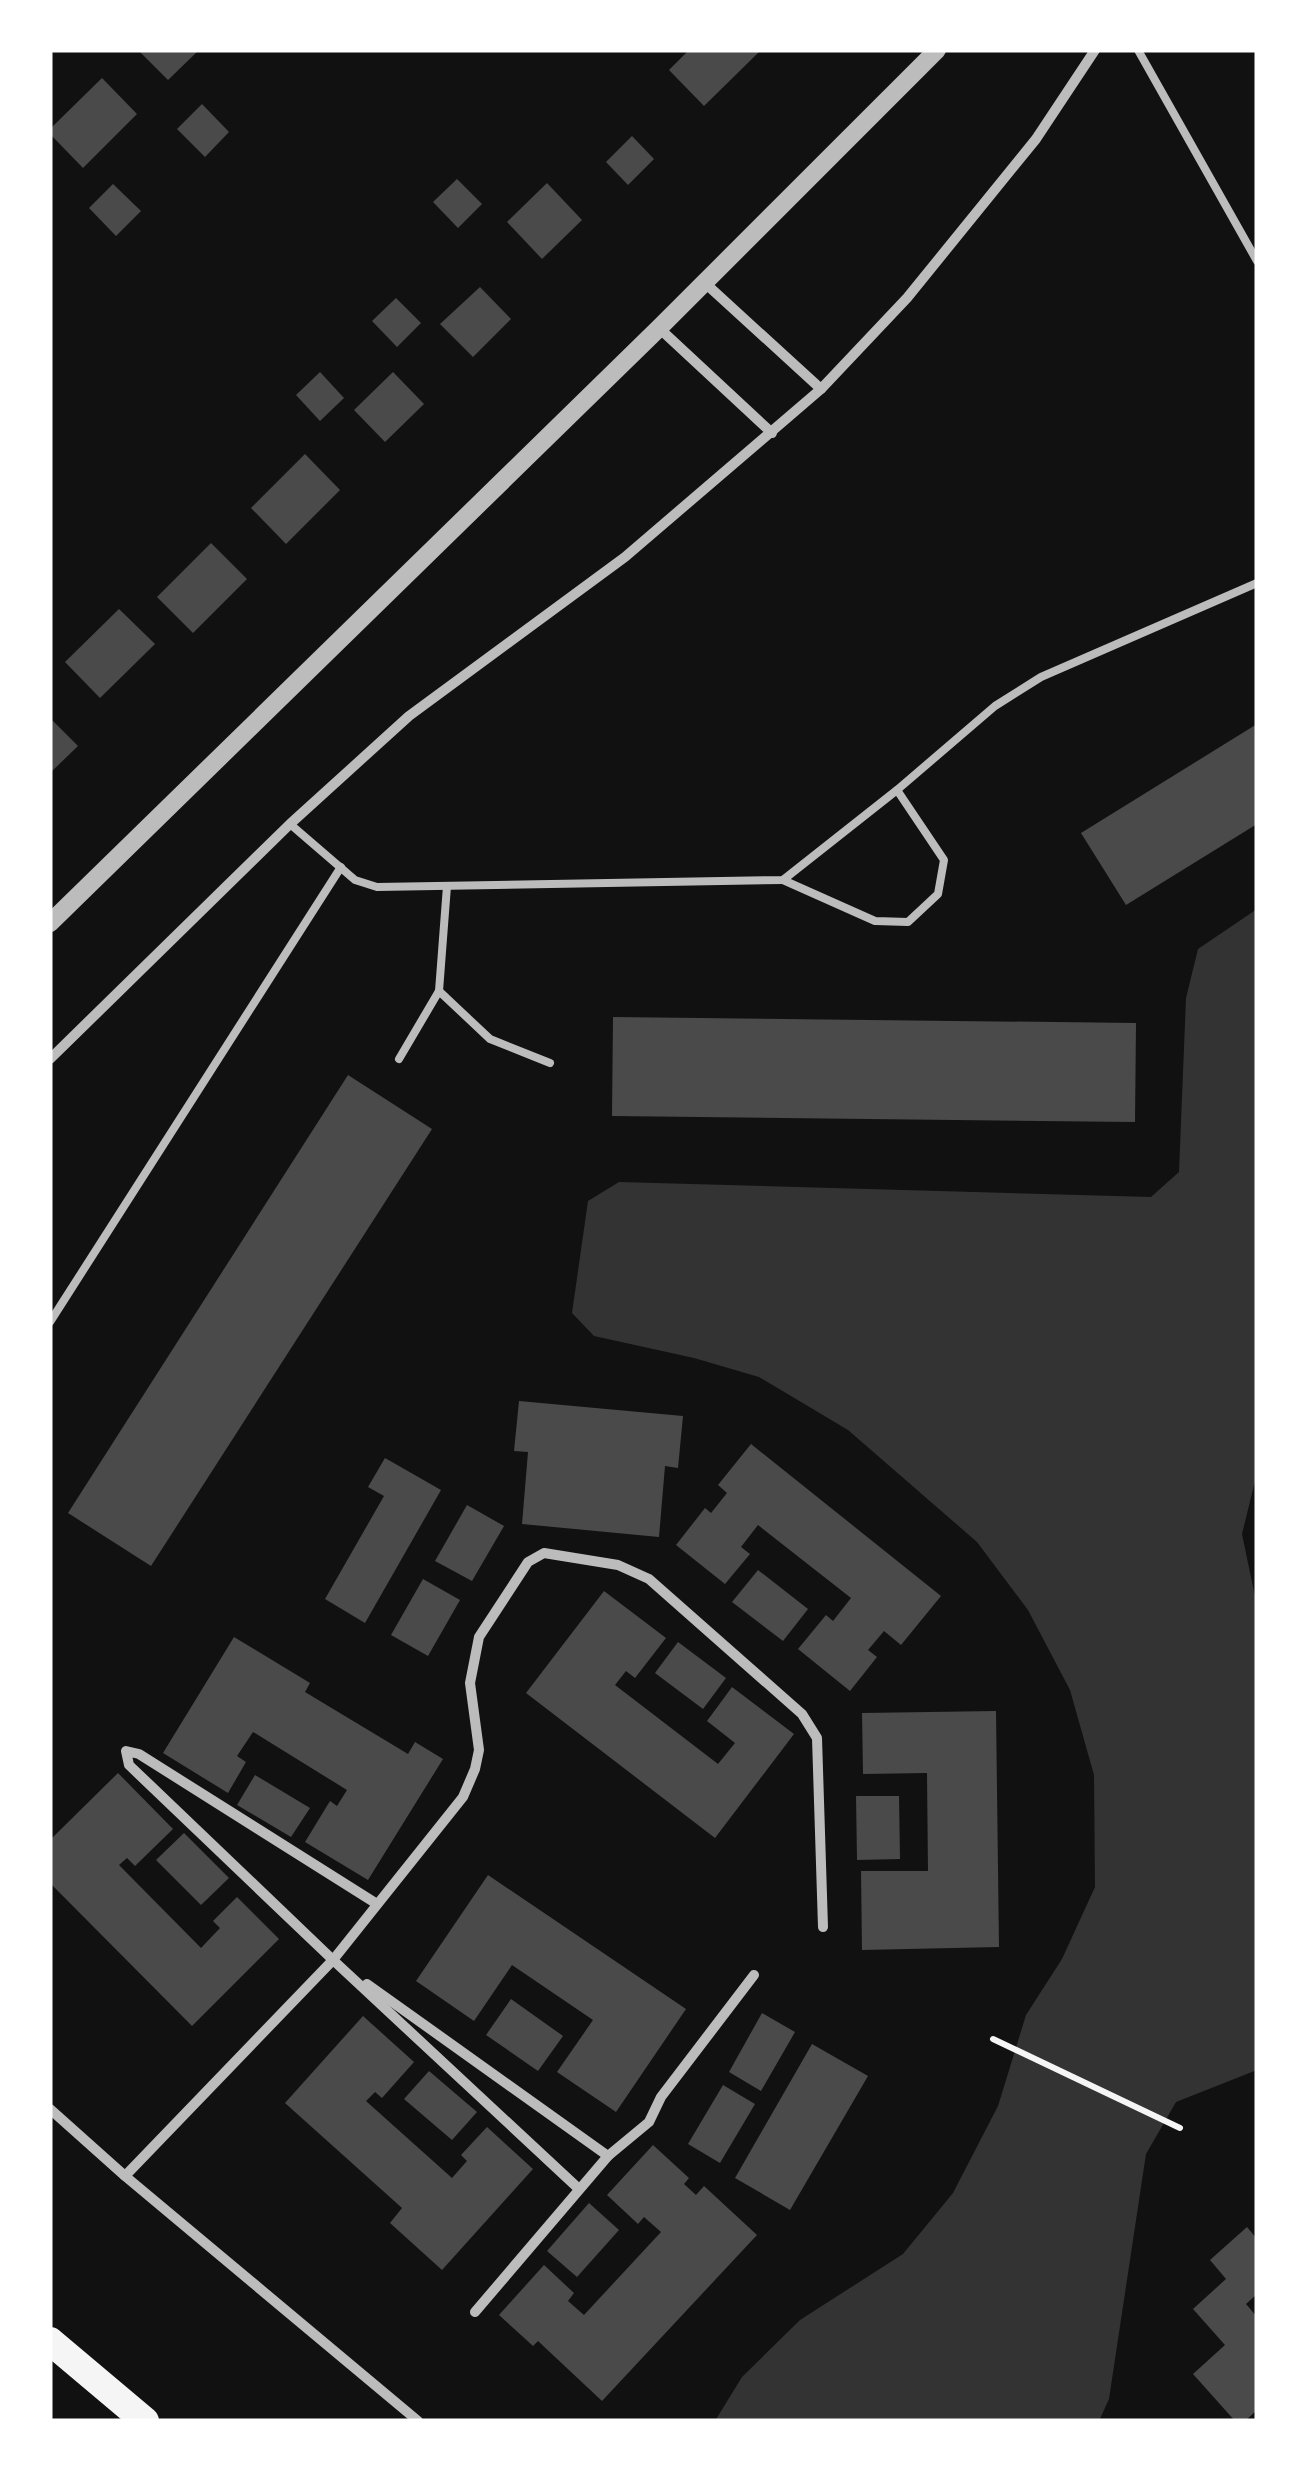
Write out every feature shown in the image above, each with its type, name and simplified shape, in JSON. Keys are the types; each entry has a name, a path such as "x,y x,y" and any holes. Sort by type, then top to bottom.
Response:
{"highway":[{"path":"50,2341 145,2421"}],"street":[{"path":"50,923 705,283 937,50"},
{"path":"50,1058 290,824 409,716 625,556 821,390 908,298 1036,139 1095,50"},
{"path":"705,283 821,390"},
{"path":"659,328 772,433"},
{"path":"125,2176 333,1960 463,1797 479,1750 470,1683 479,1637 528,1562 544,1553 618,1565 648,1580 802,1714 817,1738 823,1927"},
{"path":"377,1904 139,1754 126,1751 129,1764 580,2189"},
{"path":"333,1960 608,2156"},
{"path":"475,2312 608,2156 649,2122 660,2097 754,1976"},
{"path":"50,2109 418,2421"}],"lane":[{"path":"1138,50 1257,261"},
{"path":"783,880 898,790 994,706 1041,677 1257,583"},
{"path":"290,824 355,880 377,886 783,880 875,921 908,922 938,894 944,860 898,790"},
{"path":"50,1322 341,867"},
{"path":"399,1059 439,991 447,886"},
{"path":"439,991 490,1039 550,1063"}],"path":[{"path":"993,2039 1180,2128"}],"shaded area":[{"path":"1257,909 1257,1473 1242,1534 1257,1606 1257,2070 1176,2102 1146,2154 1109,2399 1099,2421 715,2421 742,2377 800,2320 903,2254 953,2193 998,2106 1026,2015 1062,1959 1095,1887 1094,1775 1070,1690 1028,1610 977,1542 848,1430 759,1377 594,1336 572,1313 588,1201 619,1182 1151,1197 1179,1172 1186,998 1198,949"}],"building":[{"path":"138,50 199,50 168,80"},
{"path":"689,50 759,52 704,106 669,70"},
{"path":"102,78 137,114 83,168 50,134 50,129"},
{"path":"202,104 229,132 205,157 177,129"},
{"path":"632,136 654,159 628,185 606,162"},
{"path":"457,179 482,204 458,228 433,202"},
{"path":"547,183 582,220 542,259 507,222"},
{"path":"113,184 141,211 116,236 89,208"},
{"path":"480,287 511,319 473,357 440,324"},
{"path":"396,298 421,323 397,347 372,321"},
{"path":"320,372 344,398 320,421 296,395"},
{"path":"393,372 424,404 385,442 354,410"},
{"path":"305,454 340,490 286,544 251,508"},
{"path":"211,543 247,579 193,633 157,597"},
{"path":"119,609 155,644 100,698 65,662"},
{"path":"50,718 78,746 50,773"},
{"path":"1257,724 1257,824 1126,905 1081,833"},
{"path":"613,1017 1136,1023 1135,1122 612,1116"},
{"path":"348,1075 432,1129 151,1566 68,1513"},
{"path":"519,1401 683,1416 678,1468 665,1466 659,1537 522,1524 528,1452 514,1451"},
{"path":"751,1444 941,1596 901,1645 884,1631 868,1650 877,1657 850,1691 798,1649 826,1615 833,1621 851,1598 758,1525 741,1547 750,1554 725,1584 676,1545 705,1508 711,1513 727,1493 718,1485"},
{"path":"385,1458 441,1490 365,1623 325,1599 384,1496 368,1487"},
{"path":"467,1505 504,1526 472,1581 435,1561"},
{"path":"758,1570 808,1609 783,1641 732,1602"},
{"path":"423,1579 460,1600 428,1656 391,1635"},
{"path":"604,1591 666,1638 635,1678 626,1671 615,1685 718,1764 735,1743 707,1721 732,1687 794,1734 715,1838 526,1693"},
{"path":"234,1637 310,1683 305,1692 408,1754 415,1742 443,1759 368,1880 305,1842 330,1801 337,1806 347,1790 253,1732 237,1756 246,1762 228,1793 163,1753"},
{"path":"678,1642 726,1678 703,1709 655,1673"},
{"path":"996,1711 999,1947 862,1950 861,1871 928,1871 927,1773 863,1774 862,1713"},
{"path":"118,1773 173,1829 135,1866 127,1858 119,1865 201,1948 220,1928 213,1921 237,1897 279,1939 192,2026 50,1883 50,1840"},
{"path":"255,1775 310,1808 291,1837 237,1805"},
{"path":"856,1796 899,1796 900,1859 857,1860"},
{"path":"184,1833 229,1878 201,1905 156,1860"},
{"path":"488,1875 686,2009 616,2112 557,2072 593,2020 512,1965 474,2021 416,1981"},
{"path":"511,1999 563,2036 538,2071 486,2035"},
{"path":"762,2013 795,2032 761,2091 729,2072"},
{"path":"363,2016 414,2062 382,2098 375,2092 366,2101 452,2178 467,2161 461,2155 487,2127 533,2169 442,2270 390,2223 402,2208 285,2103"},
{"path":"812,2044 868,2076 790,2210 735,2178"},
{"path":"429,2071 477,2112 452,2140 404,2099"},
{"path":"723,2085 755,2104 720,2163 688,2144"},
{"path":"653,2145 689,2178 684,2184 696,2195 704,2186 757,2235 602,2401 538,2341 533,2346 499,2315 544,2265 574,2293 568,2301 584,2315 661,2232 644,2217 638,2224 607,2195"},
{"path":"589,2203 619,2230 577,2277 547,2251"},
{"path":"1247,2227 1257,2239 1257,2294 1246,2304 1257,2317 1257,2410 1245,2421 1235,2421 1193,2374 1225,2345 1193,2309 1226,2279 1210,2260"}]}
